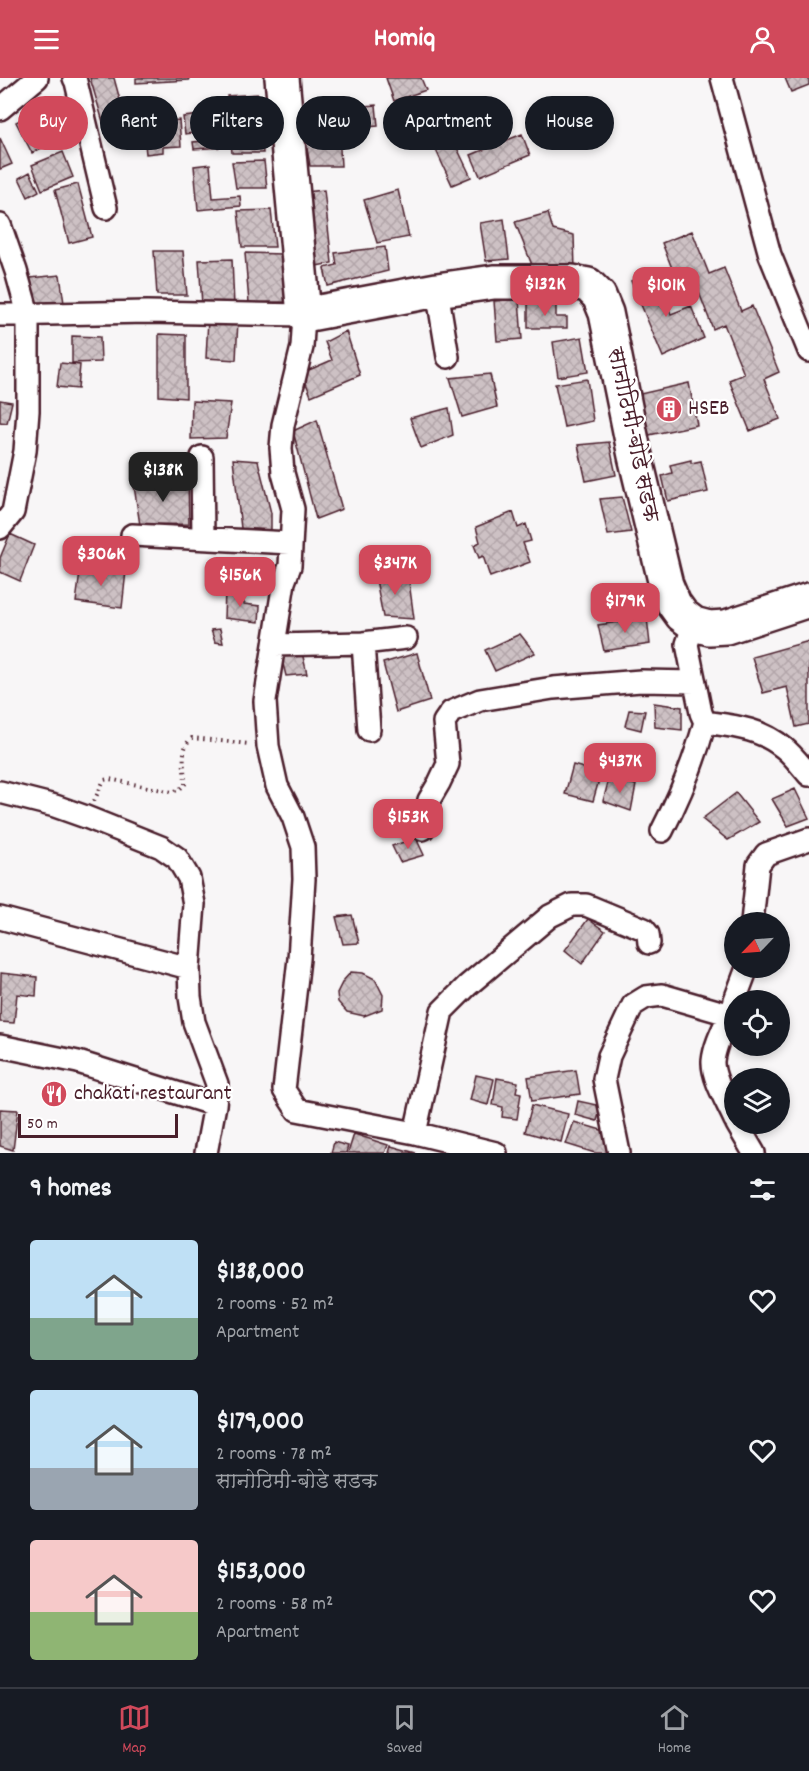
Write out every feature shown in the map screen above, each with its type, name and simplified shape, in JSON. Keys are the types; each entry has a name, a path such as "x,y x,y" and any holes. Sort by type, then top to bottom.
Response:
{"main road":[{"path":"282,78 304,315"},
{"name":"सानोठिमी-बोडे सडक","path":"304,315 437,290 494,282 572,282 588,285 599,296 606,313 635,456 666,585 674,604 682,615 694,624"},
{"path":"694,624 709,628 726,627 809,600"}],"street":[{"path":"0,110 37,78"},
{"path":"74,78 106,208"},
{"path":"722,78 770,255 809,351"},
{"path":"0,225 16,271 27,314 28,411 25,451 13,512 0,528"},
{"path":"437,290 448,357"},
{"path":"0,315 147,312 304,315 302,347 283,425 281,448 284,473 293,509 290,566 284,582 265,701 268,746 277,786 293,817 303,847 304,879 299,959 284,1090 297,1110 415,1133 496,1153"},
{"path":"202,457 203,538"},
{"path":"132,535 290,543"},
{"path":"662,831 692,763 705,722 701,713 687,644 694,624"},
{"path":"274,645 363,643 406,638"},
{"path":"363,643 369,730"},
{"path":"423,829 429,800 448,764 444,722 451,712 480,700 553,688 641,681 695,682"},
{"path":"705,722 738,725 755,731 783,747 809,775"},
{"path":"0,792 55,806 161,847 177,858 189,878 194,904 189,968 190,997 194,1022 217,1084 206,1153"},
{"path":"753,912 758,865 766,854 809,838"},
{"path":"415,1133 442,1011 467,986 550,916 572,905 586,905 644,929 648,934 649,943"},
{"path":"0,918 189,968"},
{"path":"619,1153 604,1079 609,1056 633,1005 646,997 662,995 724,1004"},
{"path":"724,1029 716,1048 713,1063 724,1095"},
{"path":"0,1046 78,1062 215,1106"},
{"path":"743,1134 754,1153"}],"path":[{"path":"86,817 104,780 109,779 172,792 180,789 185,784 184,749 192,738 268,746"}],"building":[{"path":"90,78 114,78 119,96 100,96 100,112"},
{"path":"136,78 188,78 189,80 136,83"},
{"path":"386,78 421,78 426,90 409,96 392,96"},
{"path":"785,78 809,78 809,85 791,92"},
{"path":"258,94 258,96 227,96"},
{"path":"293,104 296,104 295,132"},
{"path":"371,105 376,105 378,126 371,127"},
{"path":"190,116 190,133 185,134 183,117"},
{"path":"179,120 181,146 178,146"},
{"path":"522,134 525,150 528,150 530,155 480,176 471,155 483,150 513,150 513,138"},
{"path":"0,138 12,164 0,169"},
{"path":"146,150 163,150 163,152 146,154"},
{"path":"232,150 263,150 263,153 232,153"},
{"path":"307,150 340,150 341,166 310,166"},
{"path":"436,150 458,150 471,177 452,185"},
{"path":"63,152 73,177 42,190 32,165"},
{"path":"264,161 267,188 236,188 232,162"},
{"path":"210,164 213,198 240,196 241,206 198,210 194,166"},
{"path":"30,172 39,191 28,197 19,178"},
{"path":"78,184 92,237 69,243 55,190"},
{"path":"324,190 332,263 311,267 305,192"},
{"path":"398,190 409,237 377,243 364,200"},
{"path":"271,210 275,247 242,247 238,211"},
{"path":"548,213 553,230 574,235 575,270 532,265 515,222"},
{"path":"504,219 509,259 486,261 480,223"},
{"path":"692,231 709,274 724,268 741,311 752,306 779,372 764,379 780,419 750,431 729,380 744,374 724,324 713,329 698,290 683,296 662,243"},
{"path":"385,247 388,271 328,286 324,268 337,265 335,253"},
{"path":"154,251 183,251 187,295 157,295"},
{"path":"245,253 282,254 287,302 249,303"},
{"path":"232,259 234,306 202,305 199,260"},
{"path":"653,272 671,314 691,306 704,338 663,357 631,281"},
{"path":"60,275 64,303 33,307 30,278"},
{"path":"519,299 522,339 497,341 494,301"},
{"path":"528,303 556,303 556,317 567,317 567,328 528,328"},
{"path":"208,319 238,320 236,360 206,358"},
{"path":"346,331 360,375 311,396 302,373 332,360 325,342"},
{"path":"159,334 186,335 186,398 159,396"},
{"path":"72,336 100,337 101,362 72,363"},
{"path":"582,337 588,372 558,377 553,342"},
{"path":"60,363 80,365 78,389 57,387"},
{"path":"490,374 497,407 462,417 450,378"},
{"path":"587,379 593,421 564,427 555,384"},
{"name":"HSEB","path":"689,383 697,425 649,435 640,394"},
{"path":"0,400 12,402 7,423 0,422"},
{"path":"192,401 231,403 226,438 191,439"},
{"path":"449,408 453,435 421,448 410,418"},
{"path":"317,420 342,509 316,519 293,431"},
{"path":"609,442 616,475 586,481 578,445"},
{"path":"233,459 258,461 271,513 271,537 242,537"},
{"path":"691,460 691,463 701,461 708,492 668,501 662,476 672,473 670,465"},
{"path":"188,477 189,524 140,525 134,486"},
{"path":"622,497 631,532 608,535 600,499"},
{"path":"513,512 518,528 526,524 531,541 523,543 530,562 490,577 483,556 479,558 474,545 480,542 476,527"},
{"path":"10,534 34,545 20,581 0,572 0,558"},
{"path":"81,565 126,571 122,608 76,602"},
{"path":"375,574 408,574 414,619 383,617"},
{"path":"241,589 244,604 260,606 259,622 224,618 225,591"},
{"path":"647,618 650,644 604,651 598,625"},
{"path":"220,629 223,643 215,642 211,630"},
{"path":"520,634 535,653 495,671 485,650"},
{"path":"809,641 809,724 796,727 787,687 763,693 752,657"},
{"path":"301,648 307,674 286,676 280,652"},
{"path":"417,653 430,701 396,712 383,663"},
{"path":"654,703 682,707 682,730 655,727"},
{"path":"629,710 645,711 641,730 625,726"},
{"path":"573,765 601,773 593,801 565,794"},
{"path":"609,779 636,785 631,811 603,801"},
{"path":"795,789 809,818 788,826 772,799"},
{"path":"736,793 759,822 728,840 702,819"},
{"path":"416,838 424,855 400,862 392,846"},
{"path":"352,915 359,943 343,944 336,917"},
{"path":"588,919 605,931 582,964 565,950"},
{"path":"351,972 363,973 375,979 383,995 382,1009 364,1016 347,1012 338,1002 337,993"},
{"path":"1,973 37,977 36,996 17,994 14,1023 0,1022"},
{"path":"576,1070 580,1094 532,1101 528,1077"},
{"path":"476,1075 494,1079 488,1105 470,1100"},
{"path":"497,1078 518,1082 516,1092 521,1093 517,1119 502,1117 503,1107 493,1105"},
{"path":"578,1101 601,1106 597,1121 575,1115"},
{"path":"532,1105 568,1114 561,1142 525,1132"},
{"path":"0,1109 18,1110 13,1150 0,1146"},
{"path":"574,1122 615,1134 609,1153 595,1153 566,1144"},
{"path":"354,1134 388,1145 385,1153 348,1153"},
{"path":"334,1142 348,1146 346,1153 331,1153"},
{"path":"391,1146 416,1153 389,1153"}],"place":[{"name":"HSEB","path":"669,409"},
{"name":"chakati restaurant","path":"54,1094"}]}
